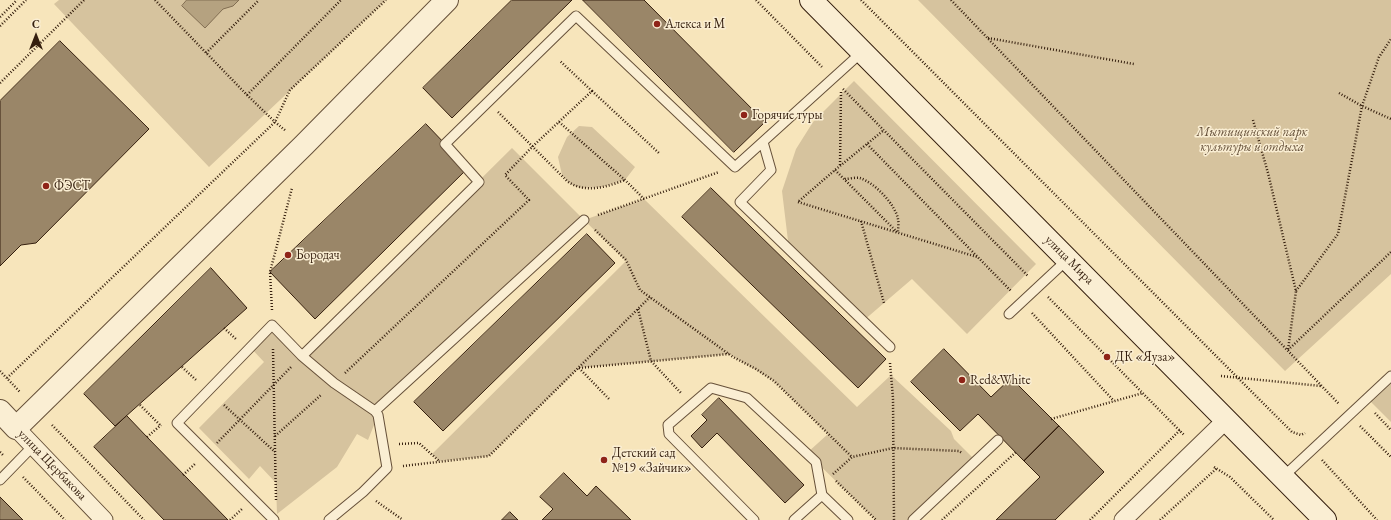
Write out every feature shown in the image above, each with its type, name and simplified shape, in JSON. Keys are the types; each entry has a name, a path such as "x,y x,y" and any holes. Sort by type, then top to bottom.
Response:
{"main road":[{"path":"16,428 304,145 447,0"},
{"name":"улица Мира","path":"811,0 1325,520"},
{"name":"улица Щербакова","path":"0,411 16,428"}],"street":[{"path":"1123,520 1226,420"},
{"name":"улица Щербакова","path":"16,428 104,520"}],"lane":[{"path":"302,356 479,182 445,144 576,16 735,167 862,52"},
{"path":"763,142 771,170 740,202 887,345"},
{"path":"375,411 584,220"},
{"path":"1009,314 1068,259"},
{"path":"274,520 177,423 272,325 302,356 334,383 375,411 378,415 387,468 329,520"},
{"path":"1283,477 1391,376"},
{"path":"754,520 669,434 668,425 711,388 747,398 816,462 822,495 848,520"},
{"path":"913,520 998,440"},
{"path":"0,480 34,446"},
{"path":"794,520 822,495"}],"path":[{"path":"0,16 17,0"},
{"path":"0,26 26,0"},
{"path":"0,83 84,0"},
{"path":"155,0 206,54 275,122"},
{"path":"206,54 259,0"},
{"path":"247,95 341,0"},
{"path":"7,378 275,122 290,90 386,0"},
{"path":"756,0 833,79"},
{"path":"861,0 1237,378 1292,432 1301,435 1315,447 1321,459 1377,520"},
{"path":"951,0 1391,458"},
{"path":"987,38 1134,64"},
{"path":"1296,291 1338,234 1362,106 1379,57 1391,39"},
{"path":"560,61 660,154"},
{"path":"840,165 841,88 1188,439"},
{"path":"275,436 334,383 529,200 505,175 592,90"},
{"path":"1340,93 1362,106 1391,119"},
{"path":"488,102 567,181 574,186 581,188 592,188 614,184 625,180"},
{"path":"1253,120 1268,172 1296,291 1288,350"},
{"path":"559,122 625,180 644,199"},
{"path":"884,130 840,165 798,202 979,258"},
{"path":"867,144 1022,302 1114,401"},
{"path":"735,167 584,220 626,260 640,290 729,354 774,381 852,457 893,448 959,451 976,461"},
{"path":"835,170 898,232"},
{"path":"844,179 859,178 870,184 885,196 895,210 899,220 898,232"},
{"path":"860,220 884,303"},
{"path":"1288,350 1391,252"},
{"path":"387,468 489,456 650,297"},
{"path":"638,309 651,361 682,394"},
{"path":"224,328 241,344"},
{"path":"887,345 891,368 894,520"},
{"path":"578,368 729,354"},
{"path":"215,444 302,356"},
{"path":"182,367 201,385"},
{"path":"578,368 610,400"},
{"path":"0,371 144,520"},
{"path":"1221,376 1322,386"},
{"path":"1051,419 1143,393"},
{"path":"1364,402 1391,430"},
{"path":"140,405 160,426"},
{"path":"224,405 275,452"},
{"path":"148,438 165,421"},
{"path":"1090,520 1180,430"},
{"path":"1301,435 1307,433"},
{"path":"382,445 419,443 439,461"},
{"path":"942,520 1016,452"},
{"path":"183,474 197,462"},
{"path":"13,467 64,520"},
{"path":"1160,520 1215,467 1230,477 1274,520"},
{"path":"830,476 876,520"},
{"path":"362,492 404,520"},
{"path":"230,520 243,507"}],"green space":[{"path":"59,0 386,0 209,167 54,4"},
{"name":"Мытищинский парк культуры и отдыха","path":"918,0 1391,0 1391,274 1285,371"},
{"path":"854,81 1036,264 967,334 912,279 863,321 789,249 782,191 796,149 813,122"},
{"path":"579,126 592,127 635,167 625,180 601,187 581,188 574,186 567,181 562,175 558,157 567,137"},
{"path":"512,148 584,220 375,411 378,415 368,440 357,434 337,467 277,514 276,483 260,466 249,479 199,428 264,362 250,347 272,325 302,356"},
{"path":"644,199 857,407 891,375 951,431 954,439 976,461 913,520 876,520 807,453 828,434 774,381 729,354 579,368 489,456 439,461 432,454 626,261 584,220"},
{"path":"1391,376 1391,422 1368,399"}],"shaded area":[{"path":"187,0 239,0 233,6 223,9 205,28 182,6"}],"building":[{"path":"512,0 572,0 452,118 423,88"},
{"path":"583,0 644,0 765,122 734,152"},
{"name":"ФЭСТ","path":"60,41 149,129 36,243 21,245 0,266 0,101"},
{"path":"426,124 468,168 315,319 270,272"},
{"path":"711,188 886,359 858,388 682,217"},
{"path":"587,234 615,263 443,431 414,402"},
{"path":"211,268 247,308 115,426 84,394"},
{"path":"944,349 991,397 1011,378 1059,426 1024,461 978,414 960,431 911,382"},
{"path":"719,398 804,485 785,503 717,433 702,448 691,436 707,420 702,415"},
{"path":"127,416 228,520 164,520 94,447"},
{"path":"1059,426 1104,472 1055,520 996,520 1040,477 1024,461"},
{"path":"564,473 587,496 596,486 631,520 542,520 553,509 540,497"},
{"path":"0,497 23,520 0,520"},
{"path":"510,512 518,520 502,520"}],"place":[{"name":"Алекса и М","path":"657,24"},
{"name":"Горячие туры","path":"744,115"},
{"name":"ФЭСТ","path":"46,186"},
{"name":"Бородач","path":"288,255"},
{"name":"ДК «Яуза»","path":"1107,357"},
{"name":"Red&White","path":"962,380"},
{"name":"Детский сад №19 «Зайчик»","path":"604,460"}]}
